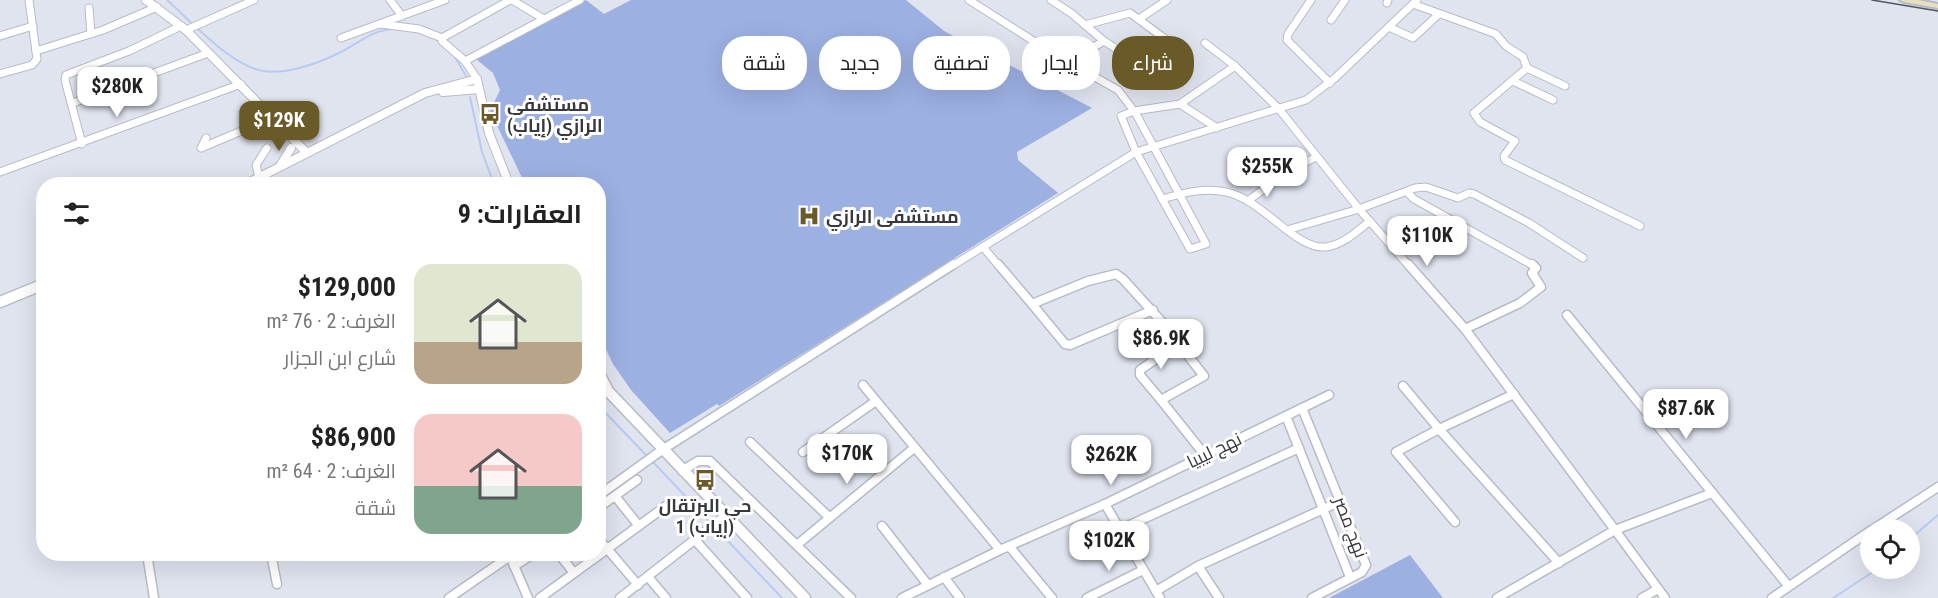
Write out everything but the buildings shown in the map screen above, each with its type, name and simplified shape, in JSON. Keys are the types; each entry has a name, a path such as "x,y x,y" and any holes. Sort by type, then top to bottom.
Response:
{"main road":[{"path":"1906,0 1938,3"},
{"path":"1931,0 1938,3"}],"street":[{"path":"0,74 29,66 37,59 29,0"},
{"path":"146,0 186,28 208,53 241,84 303,155"},
{"path":"82,144 65,77 68,73 200,24 254,0"},
{"path":"390,0 402,16"},
{"path":"341,38 445,0"},
{"path":"442,38 511,0 544,20"},
{"path":"465,61 580,0"},
{"path":"969,0 1026,36"},
{"path":"1051,0 1104,41 1129,57 1164,38 1130,13 1085,25"},
{"path":"1139,19 1167,0"},
{"path":"1331,20 1345,0"},
{"path":"1314,1 1288,34 1287,40 1330,83"},
{"path":"606,502 658,453 1136,152 1306,100 1330,83 1415,2 1438,14 1496,34 1503,44 1524,58 1527,68 1565,86"},
{"path":"36,51 91,34 157,7"},
{"path":"89,8 91,34"},
{"path":"1389,27 1413,38 1438,14"},
{"path":"381,24 419,29 442,38 442,41 465,61 477,79 482,114 506,177"},
{"path":"0,36 33,26"},
{"path":"1100,43 1104,41"},
{"path":"1205,43 1235,66 1279,109 1359,209 1465,329 1665,598"},
{"path":"73,104 208,53"},
{"path":"1100,80 1118,90 1135,111 1206,245 1190,249 1136,152 1120,118 1122,114 1135,111 1179,104 1235,66"},
{"path":"1527,68 1474,115 1483,124 1515,141 1504,156 1505,160 1640,226"},
{"path":"267,148 257,160 255,171 259,177 425,93 477,79"},
{"path":"1513,81 1553,100"},
{"path":"0,172 82,144 241,84"},
{"path":"393,110 438,93 479,89"},
{"path":"1179,104 1217,128"},
{"path":"206,138 201,148 272,118"},
{"path":"294,146 324,145"},
{"path":"279,167 294,146"},
{"path":"1249,200 1287,172 1316,157"},
{"path":"1287,230 1359,209 1410,190 1426,187 1458,198 1469,193 1474,194 1529,224 1583,258"},
{"path":"1410,190 1409,194 1414,199 1530,262 1536,268 1532,273 1541,287 1520,303 1465,329"},
{"path":"1162,199 1198,191 1220,191 1249,200 1287,230 1315,248 1328,248 1349,240 1370,221"},
{"path":"982,247 1065,344 1070,345 1153,310"},
{"path":"1032,304 1071,287 1114,274 1119,276 1153,310 1204,376 1161,400"},
{"path":"0,302 36,287"},
{"path":"1567,315 1786,583"},
{"path":"1179,343 1140,370 1140,375 1204,454"},
{"path":"862,385 914,448 1052,598"},
{"path":"1403,386 1559,563"},
{"path":"1455,522 1396,452 1514,394"},
{"name":"نهج ليبيا","path":"902,598 1005,548 1105,504 1329,395"},
{"path":"606,398 658,453 682,471 722,519 805,598"},
{"path":"803,452 876,401"},
{"name":"نهج مصر","path":"1286,416 1350,577 1362,572 1366,565 1302,408"},
{"path":"750,442 830,517"},
{"path":"798,544 914,448"},
{"path":"1121,529 1299,448"},
{"path":"682,471 698,461 710,461 851,598"},
{"path":"606,492 634,477"},
{"path":"1888,519 1938,487"},
{"path":"1497,598 1616,530 1712,493"},
{"path":"615,496 639,526"},
{"path":"1105,504 1158,594 1198,566 1341,501"},
{"path":"638,585 608,549 670,504"},
{"path":"620,598 649,578 722,519"},
{"path":"882,525 928,585"},
{"path":"698,538 747,598"},
{"path":"1772,598 1860,538"},
{"path":"148,561 154,598"},
{"path":"272,561 277,584"},
{"path":"449,598 502,561"},
{"path":"513,561 528,598"},
{"path":"514,566 522,561"},
{"path":"565,561 574,573"},
{"path":"540,598 591,561"},
{"path":"1198,566 1219,598"},
{"path":"1087,598 1143,570"},
{"path":"944,577 960,598"},
{"path":"1312,598 1350,577"},
{"path":"649,578 666,598"},
{"path":"1642,598 1658,589"}],"shaded area":[{"name":"مستشفى الرازي","path":"586,0 604,14 631,0 906,0 944,31 954,36 913,36 913,90 1010,90 1010,65 1022,72 1022,90 1057,90 1092,108 1017,152 1018,160 1058,193 719,406 717,404 670,433 631,390 606,350 606,177 522,177 490,111 500,90 493,73 476,59"},
{"path":"1410,555 1443,598 1329,598"}],"waterway":[{"path":"167,0 225,52 250,67 263,71 292,70 312,64 339,53 371,35 393,29"},
{"path":"454,55 466,76"},
{"path":"470,97 482,152 491,177"},
{"path":"606,413 648,457"},
{"path":"652,461 782,598"},
{"path":"1920,530 1938,515"},
{"path":"1833,598 1862,579"}],"tram line":[{"path":"1872,0 1938,11"}],"place":[{"name":"مستشفى الرازي (إياب)","path":"490,114"},
{"name":"مستشفى الرازي","path":"809,216"},
{"name":"حي البرتقال 1 (إياب)","path":"705,480"}]}
